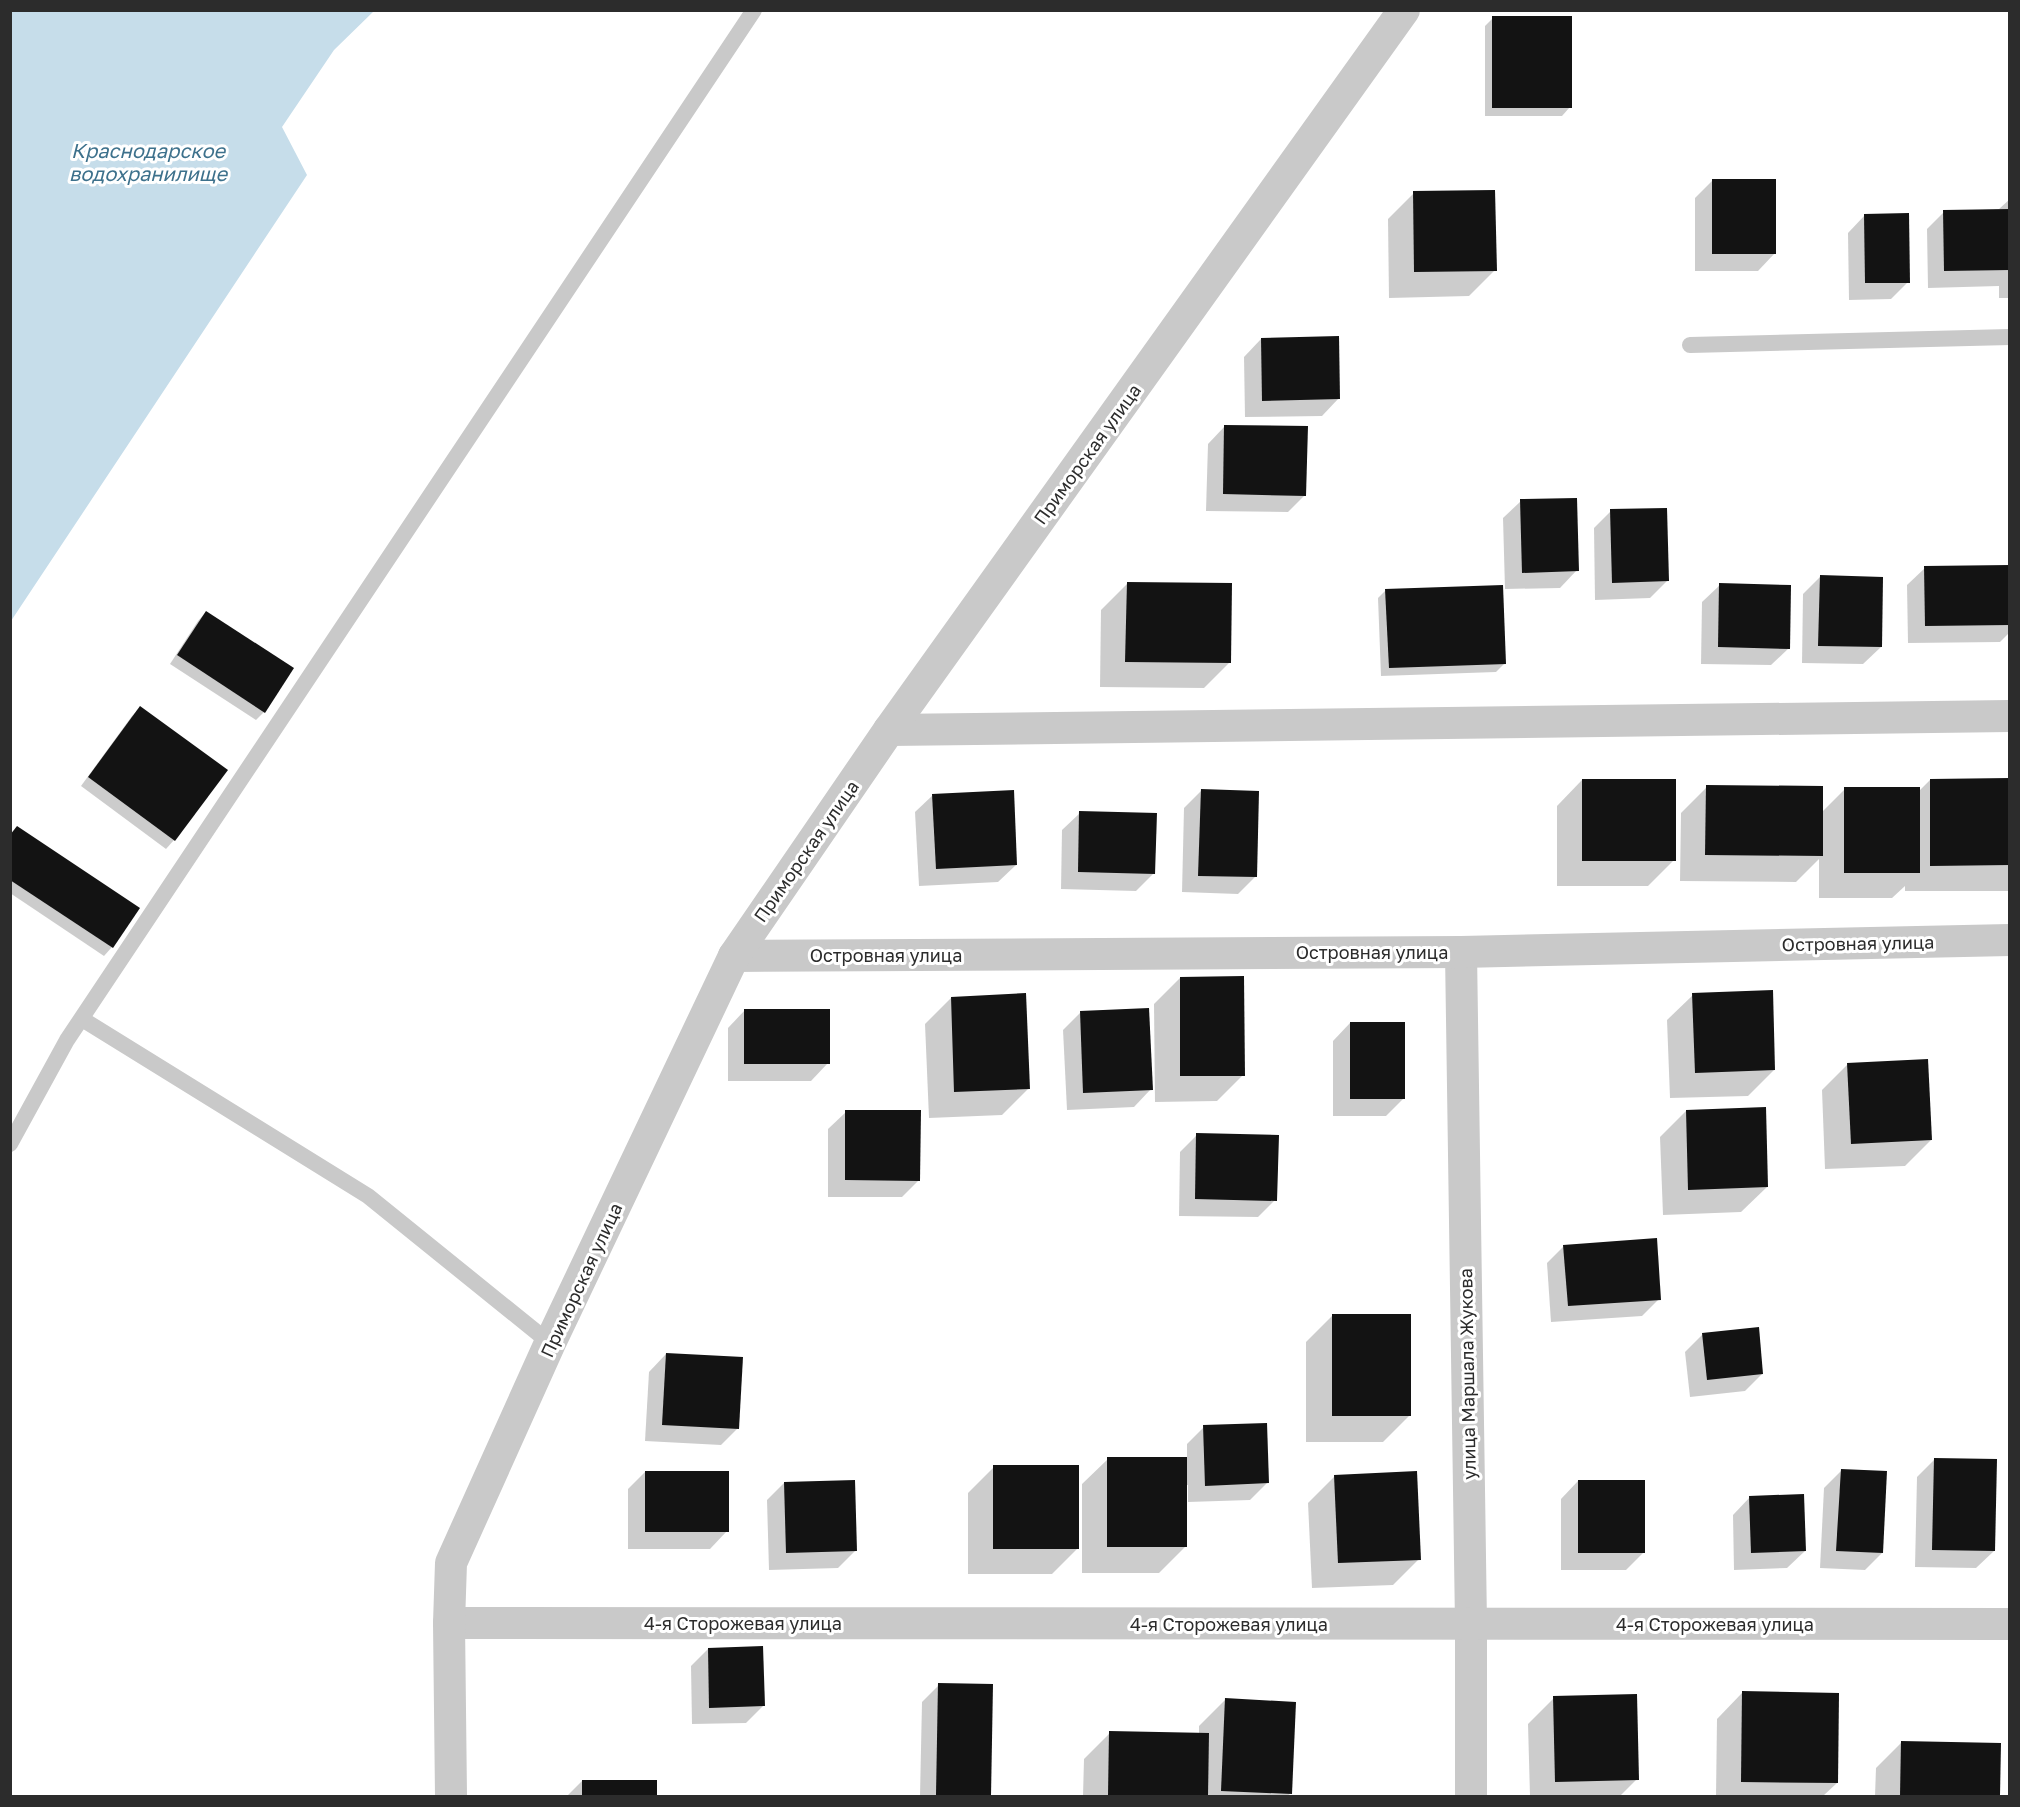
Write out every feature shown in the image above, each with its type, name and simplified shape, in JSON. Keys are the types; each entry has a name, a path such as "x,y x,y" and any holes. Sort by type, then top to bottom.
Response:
{"street":[{"name":"Приморская улица","path":"451,1797 449,1623 452,1563 550,1343 734,956 890,730 1404,10"},
{"path":"890,730 2010,716"},
{"name":"Островная улица","path":"734,956 1461,952 2010,940"},
{"name":"улица Маршала Жукова","path":"1461,952 1471,1624 1471,1797"},
{"name":"4-я Сторожевая улица","path":"449,1623 2010,1624"}],"lane":[{"path":"10,1144 67,1040 754,10"},
{"path":"1690,345 2010,337"},
{"path":"81,1019 368,1196 550,1343"}],"water":[{"name":"Краснодарское водохранилище","path":"11,10 374,11 334,50 282,127 307,175 11,621"}],"building":[{"path":"1492,16 1572,16 1572,108 1492,108"},
{"path":"1712,179 1776,179 1776,254 1712,254"},
{"path":"1495,190 1497,271 1414,272 1413,191"},
{"path":"2010,209 2010,270 1944,271 1943,210"},
{"path":"1909,213 1910,283 1865,283 1864,214"},
{"path":"1339,336 1340,399 1262,401 1261,338"},
{"path":"1224,425 1308,426 1306,496 1223,494"},
{"path":"1577,498 1579,571 1522,573 1520,499"},
{"path":"1667,508 1669,581 1612,583 1610,509"},
{"path":"2010,565 2010,625 1925,626 1924,566"},
{"path":"1820,575 1883,577 1882,647 1818,646"},
{"path":"1127,582 1232,583 1231,663 1125,662"},
{"path":"1719,583 1791,585 1790,649 1718,647"},
{"path":"1503,585 1506,664 1389,668 1385,589"},
{"path":"206,611 294,668 265,713 177,655"},
{"path":"140,706 228,770 175,841 88,777"},
{"path":"2010,778 2010,865 1930,866 1930,779"},
{"path":"1582,779 1676,779 1676,861 1582,861"},
{"path":"1706,785 1823,786 1823,856 1705,855"},
{"path":"1844,787 1920,787 1920,873 1844,873"},
{"path":"1201,789 1259,791 1257,877 1198,876"},
{"path":"1014,790 1017,865 936,869 932,794"},
{"path":"1079,811 1157,813 1155,874 1078,872"},
{"path":"17,826 140,908 113,948 10,880 10,835"},
{"path":"1244,976 1245,1076 1180,1076 1180,977"},
{"path":"1773,990 1775,1070 1695,1073 1692,993"},
{"path":"1026,993 1030,1089 954,1092 951,997"},
{"path":"1149,1008 1153,1090 1083,1093 1080,1011"},
{"path":"744,1009 830,1009 830,1064 744,1064"},
{"path":"1350,1022 1405,1022 1405,1099 1350,1099"},
{"path":"1928,1059 1932,1140 1851,1144 1847,1063"},
{"path":"1766,1107 1768,1187 1688,1190 1686,1110"},
{"path":"845,1110 921,1110 920,1181 845,1180"},
{"path":"1196,1133 1279,1135 1277,1201 1195,1199"},
{"path":"1657,1238 1661,1300 1568,1306 1563,1245"},
{"path":"1332,1314 1411,1314 1411,1416 1332,1416"},
{"path":"1759,1327 1763,1374 1707,1380 1702,1333"},
{"path":"666,1353 743,1357 739,1429 662,1425"},
{"path":"1267,1423 1269,1483 1205,1486 1203,1425"},
{"path":"1107,1457 1187,1457 1187,1547 1107,1547"},
{"path":"1934,1458 1997,1459 1995,1551 1932,1550"},
{"path":"993,1465 1079,1465 1079,1549 993,1549"},
{"path":"1841,1469 1887,1471 1883,1553 1836,1551"},
{"path":"645,1471 729,1471 729,1532 645,1532"},
{"path":"1417,1471 1421,1560 1338,1563 1334,1475"},
{"path":"855,1480 857,1551 786,1553 784,1482"},
{"path":"1578,1480 1645,1480 1645,1553 1578,1553"},
{"path":"1804,1494 1806,1551 1751,1553 1749,1496"},
{"path":"763,1646 765,1706 709,1708 708,1648"},
{"path":"938,1683 993,1684 991,1796 936,1795"},
{"path":"1742,1691 1839,1693 1838,1783 1741,1782"},
{"path":"1637,1694 1639,1780 1555,1782 1553,1696"},
{"path":"1225,1698 1296,1702 1292,1794 1221,1791"},
{"path":"1109,1731 1209,1733 1208,1796 1108,1796"},
{"path":"1901,1741 2001,1743 2000,1796 1900,1796"},
{"path":"582,1780 657,1780 657,1796 582,1796"}]}
